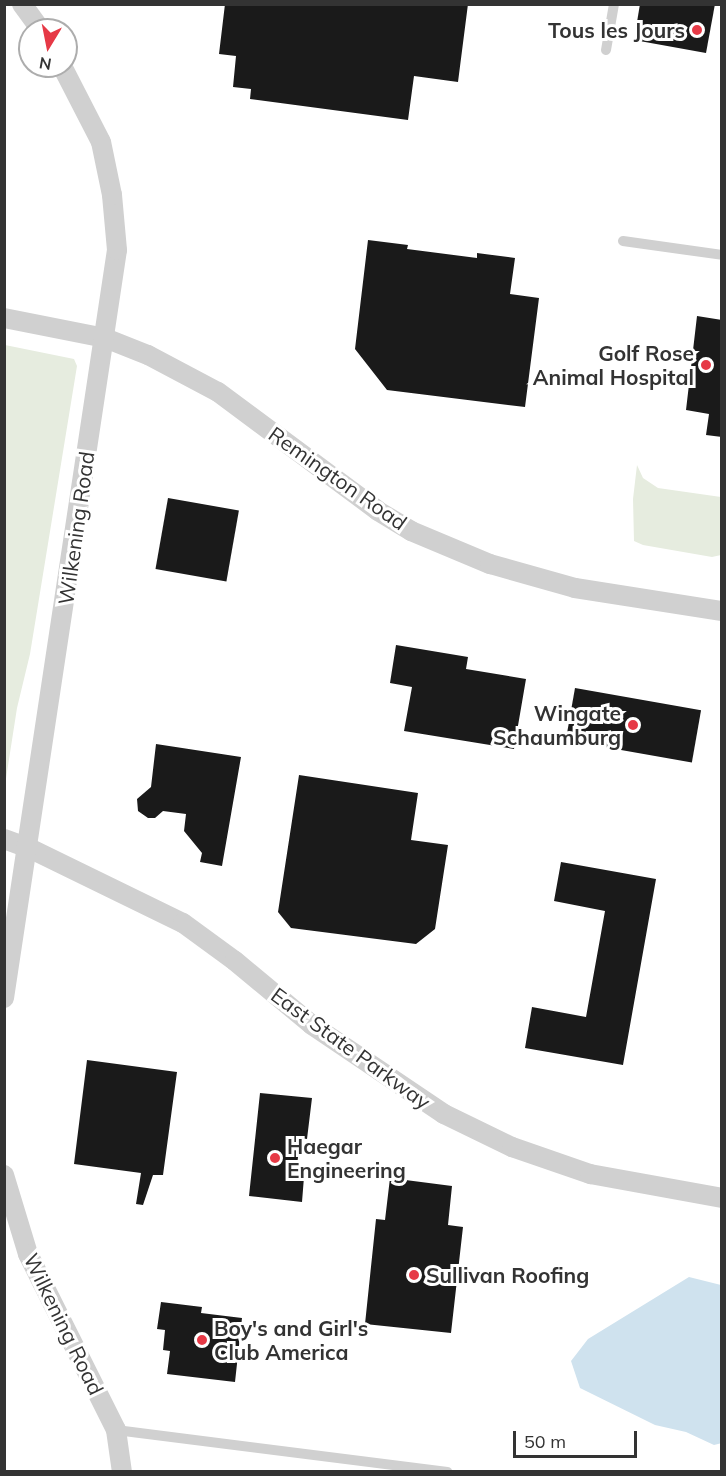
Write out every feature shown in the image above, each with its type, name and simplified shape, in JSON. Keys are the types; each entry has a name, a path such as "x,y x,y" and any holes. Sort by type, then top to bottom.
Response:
{"street":[{"path":"22,4 32,18"},
{"name":"Wilkening Road","path":"4,998 29,848 117,250 112,195 100,142 68,78"},
{"name":"Remington Road","path":"4,318 105,338 148,355 219,392 378,511 411,531 490,564 575,588 722,611"},
{"name":"East State Parkway","path":"4,839 29,848 183,923 235,961 312,1025 444,1114 512,1147 590,1174 722,1198"},
{"name":"Wilkening Road","path":"4,1175 28,1254 116,1430 122,1472"}],"lane":[{"path":"606,50 614,4"},
{"path":"623,241 722,255"},
{"path":"116,1430 447,1472"}],"shaded area":[{"path":"5,345 74,359 77,366 30,654 17,708 5,785"},
{"path":"637,465 643,478 658,488 721,497 721,555 712,557 643,545 634,541 633,499"}],"water":[{"path":"689,1277 721,1285 722,1443 714,1445 686,1432 655,1425 580,1388 571,1361 588,1339"}],"building":[{"path":"225,4 468,4 458,82 414,76 408,120 250,99 251,89 233,87 236,56 219,54"},
{"path":"640,4 715,4 706,53 634,40"},
{"path":"368,240 408,245 407,249 477,258 477,253 515,258 510,294 539,298 525,407 387,390 355,349"},
{"name":"Golf Rose Animal Hospital","path":"697,316 722,320 722,437 706,435 709,414 686,410"},
{"path":"168,498 239,511 226,581 155,569"},
{"path":"396,645 468,657 466,669 526,679 514,749 404,731 412,687 390,683"},
{"name":"Wingate Schaumburg","path":"575,688 701,710 692,762 566,740"},
{"path":"156,744 241,757 222,866 200,862 202,853 184,831 186,814 163,811 155,818 148,818 138,811 137,799 151,787"},
{"path":"299,775 418,793 411,840 448,845 435,929 416,944 291,928 278,912"},
{"path":"561,862 656,879 623,1065 525,1048 532,1007 586,1017 605,911 554,901"},
{"path":"87,1060 177,1072 163,1175 153,1175 143,1205 136,1204 141,1173 74,1164"},
{"name":"Haegar Engineering","path":"260,1093 312,1098 307,1139 300,1138 296,1176 304,1177 302,1202 249,1196"},
{"name":"Sullivan Roofing","path":"390,1178 452,1186 448,1225 463,1227 451,1333 365,1324 376,1219 385,1220"},
{"name":"Boy's and Girl's Club America","path":"161,1302 202,1307 201,1313 242,1318 235,1382 167,1374 170,1351 163,1350 165,1330 157,1329"}],"place":[{"name":"Tous les Jours","path":"697,30"},
{"name":"Golf Rose Animal Hospital","path":"706,365"},
{"name":"Wingate Schaumburg","path":"633,725"},
{"name":"Haegar Engineering","path":"275,1158"},
{"name":"Sullivan Roofing","path":"414,1275"},
{"name":"Boy's and Girl's Club America","path":"202,1340"}]}
